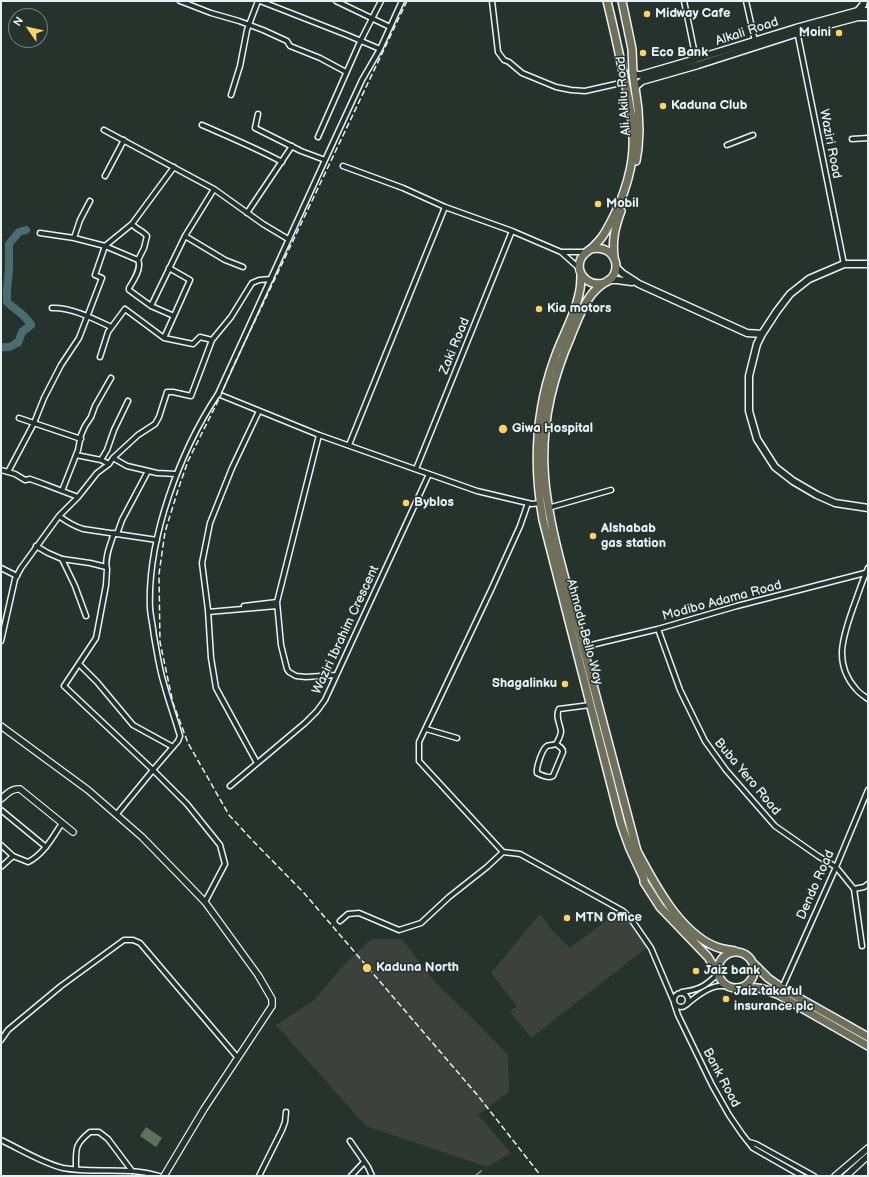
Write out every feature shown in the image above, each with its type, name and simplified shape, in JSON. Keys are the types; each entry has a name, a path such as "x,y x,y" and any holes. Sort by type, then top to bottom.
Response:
{"main road":[{"name":"Ali Akilu Road","path":"588,250 608,228 618,206 629,177 634,143 630,106 607,1"},
{"name":"Ali Akilu Road","path":"615,263 613,241 614,232 631,182 638,148 639,130 632,49 622,1"},
{"path":"858,11 863,5 864,1"},
{"name":"Alkali Road","path":"635,87 642,81 698,65 858,11 868,11"},
{"name":"Alkali Road","path":"633,73 641,75 696,60 755,41 858,17 868,17"},
{"path":"639,284 616,280 598,284 593,283 584,277 580,271 580,260 588,250 596,247 608,250 612,254 615,263 622,273 639,284 747,333 762,334"},
{"path":"606,281 614,272 615,263"},
{"path":"868,264 844,264 809,279 790,294 762,334 757,344 749,376 749,411 757,438 775,467 793,481 817,495 835,503 868,508"},
{"name":"Ahmadu Bello Way","path":"580,271 579,294 576,305 554,359 542,402 537,450 540,503 547,537 590,705 621,824 630,849 644,882 660,906 708,957 718,972"},
{"name":"Ahmadu Bello Way","path":"606,281 589,297 584,305 556,374 546,423 544,446 544,467 548,508 560,560 637,851 663,897 676,915 696,936 714,947 735,951"},
{"path":"747,333 757,344"},
{"path":"868,1037 782,988 768,978 745,953 735,951 730,952 723,957 718,965 718,972 723,983 732,988 752,986 779,995 868,1046"},
{"path":"740,988 752,978 755,969 754,964"}],"street":[{"path":"180,1 211,13 249,24 287,41 290,46 320,58 346,72"},
{"path":"231,95 240,66 246,30 259,1 380,49"},
{"path":"336,1 390,27"},
{"path":"318,137 346,72 381,1"},
{"path":"116,815 178,741 180,736 163,682 150,610 150,581 157,540 176,474 197,431 218,394 362,80 380,49 402,1"},
{"path":"492,1 498,52 504,60 509,62 522,73 556,87 571,90 585,91 625,82"},
{"path":"684,1 696,60"},
{"path":"746,1 755,41"},
{"name":"Waziri Road","path":"797,31 844,264"},
{"path":"258,114 255,128 325,160"},
{"path":"202,125 282,162"},
{"path":"104,130 214,189 263,224 288,239"},
{"path":"726,145 753,135"},
{"path":"852,139 868,138"},
{"path":"105,176 124,140"},
{"path":"247,213 292,146"},
{"path":"343,166 403,188 444,207 512,230 561,252 580,271"},
{"path":"8,472 34,423 44,398 61,365 79,338 102,278 95,275 105,246 132,224 174,167"},
{"path":"151,306 185,236 214,189"},
{"path":"74,238 80,220 90,201"},
{"path":"349,445 444,207"},
{"path":"132,224 147,236 144,248 138,260 140,264 129,290 151,306 174,316"},
{"name":"Zaki Road","path":"416,469 512,230"},
{"path":"40,233 74,238 105,246 138,260"},
{"path":"185,236 225,260 243,267"},
{"path":"561,252 588,250"},
{"path":"164,338 190,280 169,268"},
{"path":"1,641 15,579 36,546 59,516 78,497 97,473 109,464 113,458 138,434 155,424 159,417 167,392 191,396 212,340 230,317 252,283 259,280 270,279"},
{"path":"52,308 65,309 88,316 111,327"},
{"path":"100,357 108,332 125,310 164,338 193,344 200,337 212,340"},
{"path":"62,491 85,426 111,378"},
{"path":"218,394 319,435 429,474 477,490 532,504 540,503"},
{"path":"101,460 107,450 114,430 128,401"},
{"path":"257,763 216,688 211,658 208,611 202,563 210,523 232,468 259,411"},
{"path":"19,418 81,439"},
{"path":"319,435 277,604 281,645 289,672 296,676 306,677 336,675"},
{"path":"76,455 101,460 109,464"},
{"path":"113,458 126,466 160,474 176,474"},
{"path":"1,470 24,480 30,479 78,497"},
{"path":"148,471 115,533 107,558 106,585 96,638 64,686 187,804 220,845 225,864 204,902"},
{"name":"Waziri Ibrahim Crescent","path":"230,786 305,723 325,700 429,474"},
{"path":"548,508 611,490"},
{"path":"340,921 348,914 359,913 399,930 421,924 449,897 487,867 502,852 419,761 419,742 491,590 520,526 528,503"},
{"path":"59,516 74,526 83,529 157,540"},
{"path":"36,546 62,559 106,567"},
{"path":"62,559 75,586 86,616"},
{"path":"1,568 17,576"},
{"path":"868,568 846,627 841,651 843,664 847,675 856,689 868,699"},
{"name":"Modibo Adama Road","path":"583,648 866,573"},
{"path":"208,611 277,604"},
{"name":"Buba Yero Road","path":"658,629 680,690 705,741 726,770 776,826 836,867 854,889"},
{"path":"79,664 97,682 133,725 173,747"},
{"path":"556,744 561,732 558,710 590,705"},
{"path":"1,726 88,790 142,837 204,902 258,975 272,999 272,1006 204,1110 164,1176"},
{"path":"426,729 457,738"},
{"path":"556,744 562,748 563,752 553,776 549,777 538,774 536,769 544,750 548,745 556,744"},
{"path":"1,799 16,788 20,789 73,832"},
{"name":"Dendo Road","path":"782,988 836,867 868,790"},
{"path":"1,810 46,847"},
{"path":"1,845 13,856 28,862 34,859 46,847 62,824"},
{"name":"Bank Road","path":"502,852 520,854 623,911 631,919 648,942 658,962 680,1021 712,1085 733,1122 753,1148 802,1176"},
{"path":"1,867 13,856"},
{"path":"862,946 854,889 864,887 868,884"},
{"path":"1,1040 8,1030 88,965 124,940 134,940 140,943 238,1058"},
{"path":"667,985 674,992 680,993 686,994 688,1002 685,1005 679,1006 673,1001 677,994 680,993 688,990 703,987 718,972"},
{"path":"680,1021 681,1008 694,998 719,986 729,986"},
{"path":"260,1176 282,1130 286,1112"},
{"path":"76,1169 76,1147 90,1132 99,1132 108,1139 132,1171"},
{"path":"1,1140 49,1163 64,1168 132,1171 159,1176"},
{"path":"350,1141 372,1176"},
{"name":"Bank Road","path":"749,1142 756,1144 814,1176"},
{"path":"830,1176 836,1175 868,1148"},
{"path":"846,1176 868,1156"},
{"path":"351,1176 364,1162"}],"shaded area":[{"path":"611,906 630,917 650,945 531,1038 510,1012 517,1006 491,973 540,914 554,932 570,948 607,920"},
{"path":"371,939 402,939 434,981 508,1055 509,1092 478,1115 511,1153 487,1167 366,1126 276,1025 313,1001 344,965"}],"green space":[{"path":"146,1127 162,1138 156,1147 140,1136"}],"waterway":[{"path":"1,347 9,347 18,343 22,332 31,325 23,315 7,302 9,244 19,232 26,230"},
{"path":"475,1176 481,1171"}],"railway":[{"path":"407,1 221,395 188,461 165,532 159,574 160,642 173,703 188,743 229,815 304,893 479,1097 541,1176"}],"place":[{"name":"Midway Cafe","path":"647,14"},
{"name":"Moini","path":"839,33"},
{"name":"Eco Bank","path":"643,53"},
{"name":"Kaduna Club","path":"663,106"},
{"name":"Mobil","path":"598,204"},
{"name":"Kia motors","path":"539,309"},
{"name":"Giwa Hospital","path":"503,429"},
{"name":"Byblos","path":"406,503"},
{"name":"Alshabab gas station","path":"593,536"},
{"name":"Shagalinku","path":"565,684"},
{"name":"MTN Office","path":"567,918"},
{"name":"Kaduna North","path":"367,968"},
{"name":"Jaiz bank","path":"696,971"},
{"name":"Jaiz takaful insurance plc","path":"726,999"}]}
